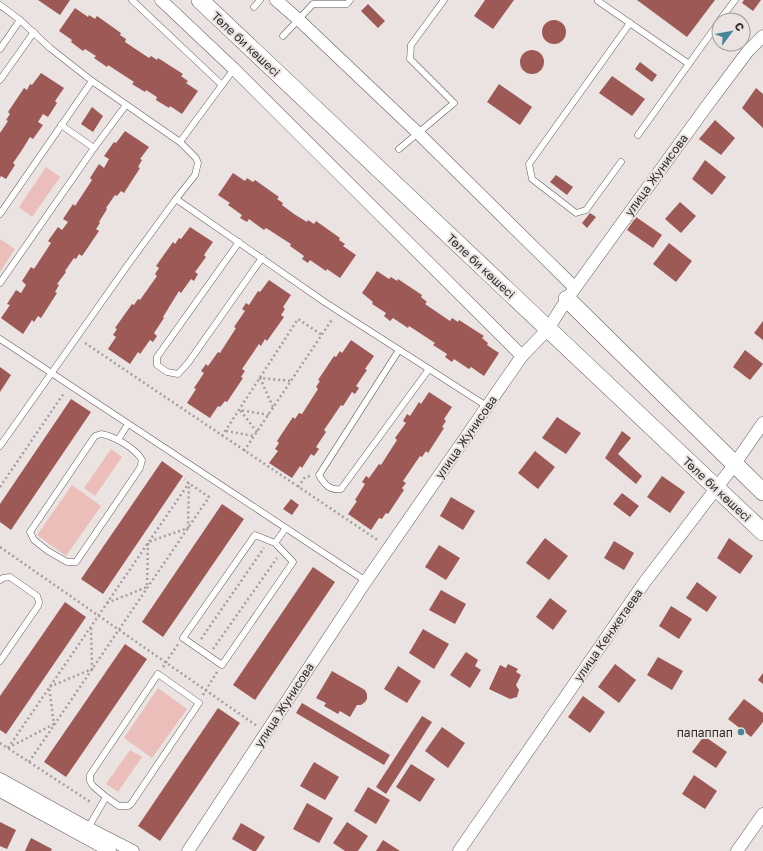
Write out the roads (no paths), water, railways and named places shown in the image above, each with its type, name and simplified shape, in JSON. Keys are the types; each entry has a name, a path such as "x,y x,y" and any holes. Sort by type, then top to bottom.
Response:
{"main road":[{"name":"Төле би көшесі","path":"200,0 763,532"},
{"path":"571,294 734,465 763,492"}],"street":[{"path":"161,0 234,69 522,356"},
{"path":"276,0 418,133 571,294"},
{"name":"улица Жунисова","path":"188,851 366,581 522,356 548,329 571,294 706,107 748,51 763,36"},
{"name":"улица Кенжетаева","path":"459,851 644,583 734,465 763,423"},
{"path":"0,779 133,851"},
{"path":"0,791 110,851"},
{"path":"737,851 763,814"}],"lane":[{"path":"132,0 222,85"},
{"path":"254,7 260,0"},
{"path":"283,36 313,4 347,4 350,0"},
{"path":"399,149 454,103 410,59 411,45 444,0"},
{"path":"598,0 689,64"},
{"path":"726,12 735,0"},
{"path":"0,5 34,32 50,48 92,81 180,142 196,158 198,163 195,175 76,337 0,446"},
{"path":"0,48 20,20"},
{"path":"621,162 586,210 576,213 532,179 529,164 630,23"},
{"path":"0,80 34,32"},
{"path":"638,135 711,33"},
{"path":"180,142 234,69"},
{"path":"0,214 92,81"},
{"path":"0,283 94,148 126,105"},
{"path":"61,125 94,148"},
{"path":"176,199 339,311 488,407"},
{"path":"239,242 157,357 157,365 167,372 178,374 188,363 262,258"},
{"path":"0,339 366,581"},
{"path":"400,350 319,475 326,485 332,489 341,489 429,369"},
{"path":"118,440 128,424"},
{"path":"0,433 6,437"},
{"path":"101,434 109,435 118,440 139,454 142,460 140,468 76,562 66,562 34,540 30,532 95,436 101,434"},
{"path":"272,542 286,528"},
{"path":"255,534 272,542 293,562 222,665 183,638 255,534"},
{"path":"0,580 10,577 37,596 39,602 38,606 0,661"},
{"path":"158,674 199,703 131,804 128,806 119,806 106,798 93,786 90,781 90,775 158,674"},
{"path":"88,828 106,798"}],"place":[{"name":"папаппап","path":"741,732"}]}
